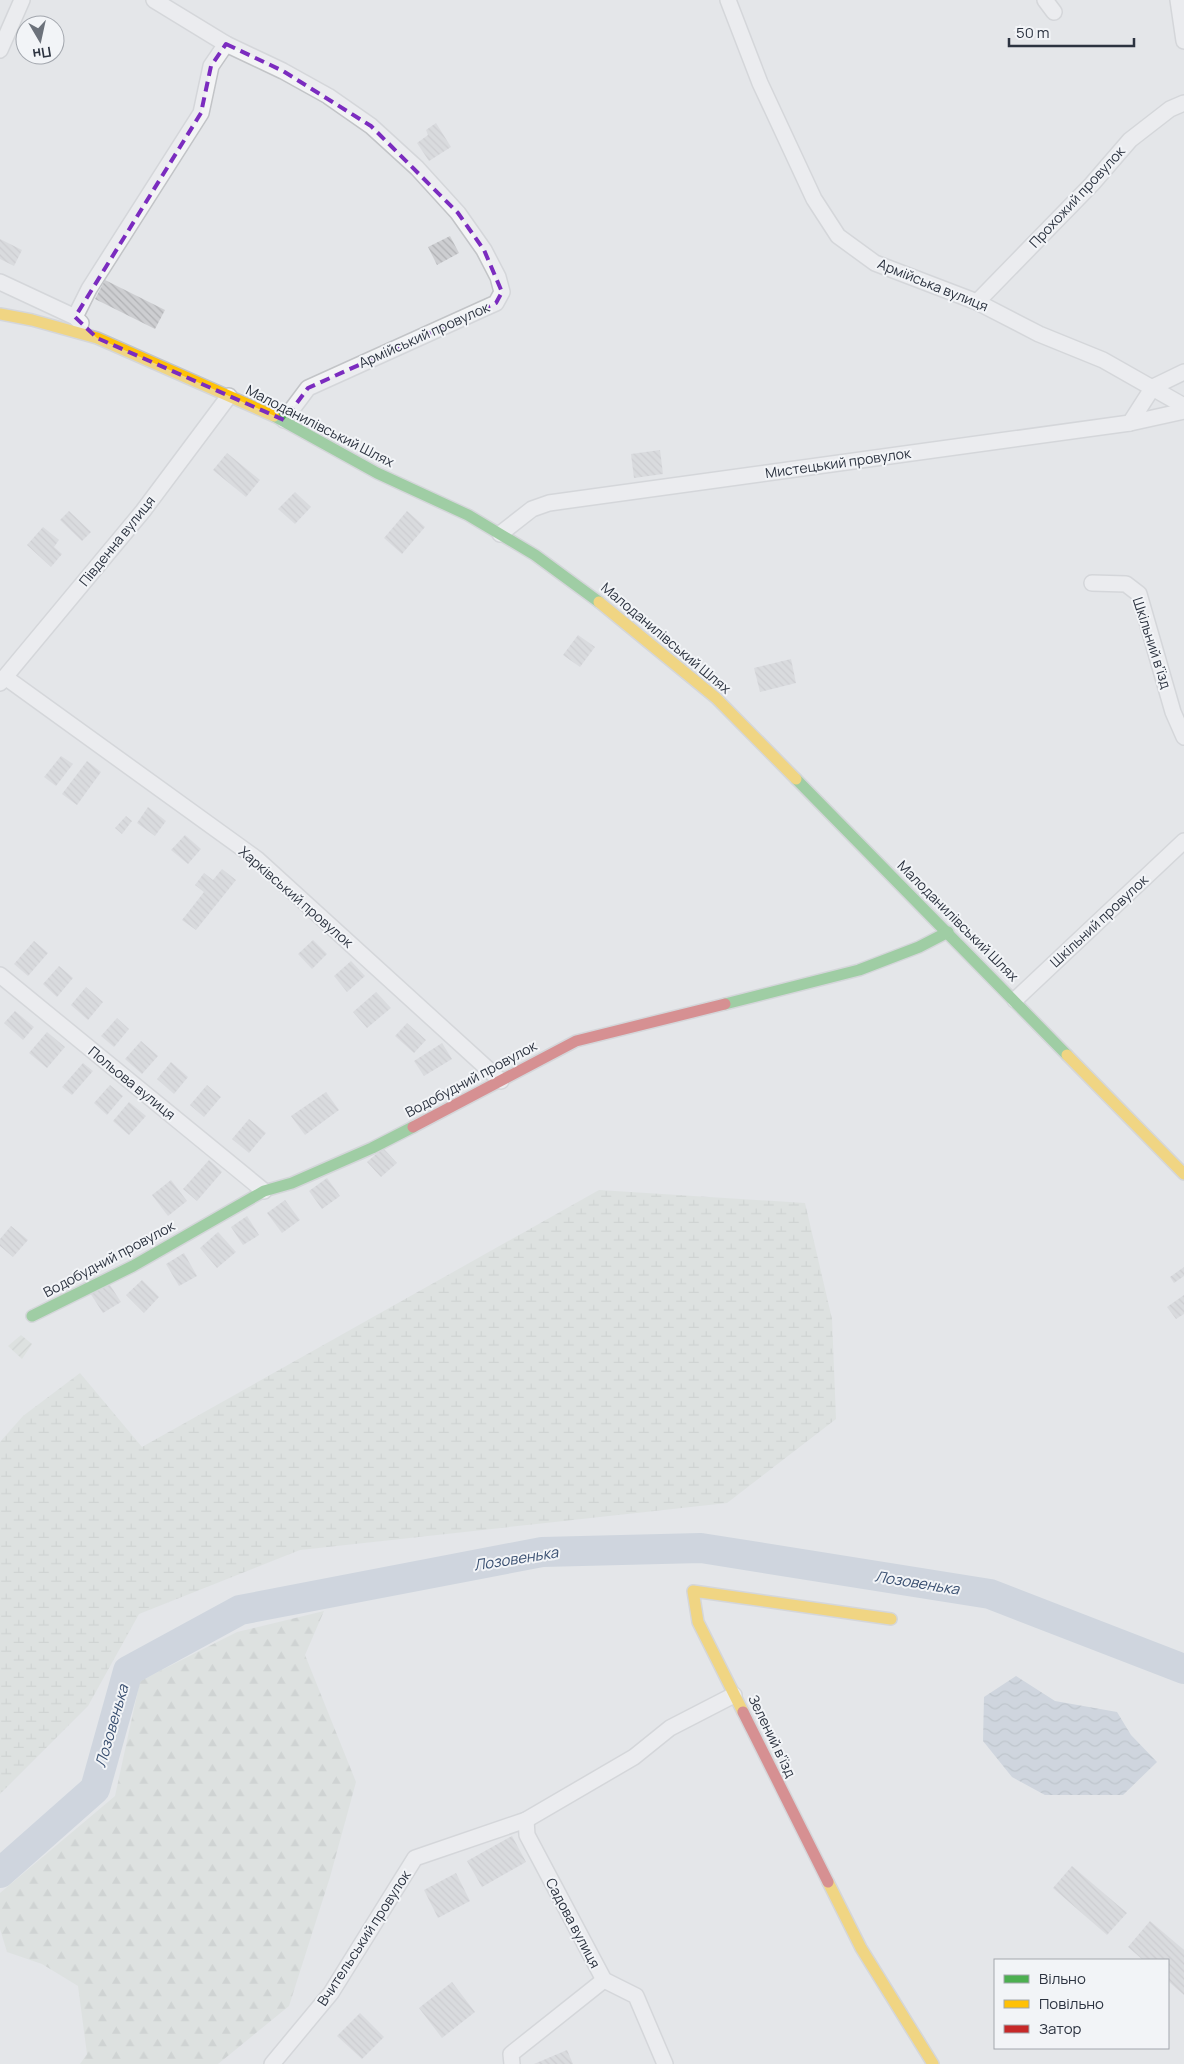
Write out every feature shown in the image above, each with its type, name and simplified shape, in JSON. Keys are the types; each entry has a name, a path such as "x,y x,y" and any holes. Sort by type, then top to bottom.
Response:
{"street":[{"path":"0,50 22,0"},
{"name":"Армійський провулок","path":"154,0 226,44 283,71 328,96 372,126 417,168 458,213 484,250 498,276 502,292 496,303 308,388 284,420"},
{"name":"Армійська вулиця","path":"728,0 760,83 814,199 838,236 875,263 978,302 1039,334 1103,360 1154,387 1184,406"},
{"path":"1044,0 1054,12"},
{"path":"1178,0 1184,41"},
{"path":"75,317 90,288 201,113 210,66 226,44"},
{"name":"Прохожий провулок","path":"978,302 1092,184 1130,140 1170,109 1184,103"},
{"path":"0,282 75,317 97,338"},
{"name":"Малоданилівський Шлях","path":"0,314 32,320 97,338 284,420 377,473 468,516 500,534 596,599 716,698 1184,1174"},
{"path":"1130,423 1154,387 1184,372"},
{"name":"Південна вулиця","path":"2,680 143,511 229,396"},
{"name":"Мистецький провулок","path":"500,534 532,509 549,503 1130,423 1184,411"},
{"name":"Шкільний в’їзд","path":"1092,583 1126,584 1139,594 1173,712 1184,737"},
{"name":"Харківський провулок","path":"2,680 257,859 501,1081"},
{"name":"Шкільний провулок","path":"1015,1000 1184,841"},
{"name":"Водобудний провулок","path":"32,1316 132,1266 264,1191 292,1182 372,1148 576,1041 859,970 920,947 948,932"},
{"name":"Польова вулиця","path":"0,975 264,1191"},
{"name":"Зелений в’їзд","path":"890,1619 693,1590 698,1622 861,1948 933,2064"},
{"name":"Вчительський провулок","path":"272,2064 332,1993 415,1858 526,1820 634,1757 670,1728 734,1695"},
{"name":"Садова вулиця","path":"526,1820 527,1835 604,1980 636,1996 665,2064"},
{"path":"512,2064 511,2054 604,1980"}],"highlighted area":[{"path":"226,44 283,71 371,126 458,213 484,250 502,292 496,303 308,388 284,420 97,338 75,317 201,113 211,66"}],"green space":[{"path":"599,1190 805,1203 832,1319 836,1419 727,1503 300,1550 139,1614 88,1706 0,1794 0,1442 23,1416 80,1373 142,1447"},
{"path":"21,1335 32,1344 22,1359 8,1346"},
{"path":"324,1611 305,1655 356,1782 330,1877 289,2006 218,2064 80,2064 87,2054 78,1986 42,1964 7,1952 0,1929 0,1893 115,1796 140,1681 237,1632"}],"water":[{"path":"1016,1676 1055,1701 1117,1712 1131,1735 1157,1762 1123,1795 1045,1795 1012,1777 983,1741 984,1697"}],"building":[{"path":"436,123 451,147 429,161 417,143 428,135 426,130"},
{"path":"450,236 459,253 437,265 428,247"},
{"path":"0,239 22,250 14,266 0,259"},
{"path":"105,280 165,310 155,329 95,299"},
{"path":"660,450 663,474 634,478 631,454"},
{"path":"227,453 260,480 246,497 213,470"},
{"path":"295,492 311,507 295,524 278,509"},
{"path":"69,511 91,532 82,541 60,520"},
{"path":"407,511 425,527 402,554 384,538"},
{"path":"43,527 59,540 54,547 62,554 51,567 27,545"},
{"path":"578,635 595,647 580,667 563,655"},
{"path":"791,659 796,683 760,692 754,668"},
{"path":"61,756 73,764 56,786 44,777"},
{"path":"87,761 101,772 77,805 62,794"},
{"path":"148,807 166,821 155,836 137,823"},
{"path":"126,816 132,821 122,834 115,828"},
{"path":"185,835 201,849 188,864 171,850"},
{"path":"222,869 236,880 196,930 182,920 204,892 195,885 204,873 213,880"},
{"path":"313,940 327,954 312,969 298,954"},
{"path":"34,941 48,953 28,976 14,964"},
{"path":"351,961 365,976 347,992 334,976"},
{"path":"59,966 73,978 57,997 43,984"},
{"path":"86,987 103,1002 88,1020 71,1005"},
{"path":"376,992 391,1008 367,1028 353,1012"},
{"path":"15,1011 34,1027 23,1040 4,1023"},
{"path":"117,1018 129,1029 114,1047 101,1036"},
{"path":"407,1023 426,1040 414,1053 395,1036"},
{"path":"47,1032 65,1047 47,1068 29,1053"},
{"path":"141,1041 158,1056 142,1074 125,1059"},
{"path":"442,1043 452,1059 424,1076 414,1061"},
{"path":"171,1062 188,1077 174,1094 157,1079"},
{"path":"83,1063 93,1071 72,1095 62,1087"},
{"path":"110,1085 123,1096 107,1115 94,1103"},
{"path":"207,1085 221,1097 204,1117 190,1105"},
{"path":"326,1092 339,1110 305,1135 291,1116"},
{"path":"129,1102 146,1116 129,1135 113,1121"},
{"path":"249,1119 266,1133 249,1153 232,1139"},
{"path":"383,1148 397,1163 381,1177 367,1162"},
{"path":"209,1160 222,1172 197,1201 183,1189"},
{"path":"327,1178 340,1196 322,1209 309,1191"},
{"path":"171,1180 187,1201 168,1216 152,1195"},
{"path":"285,1200 300,1220 282,1233 267,1213"},
{"path":"247,1216 259,1235 243,1245 231,1227"},
{"path":"11,1226 28,1240 13,1257 0,1246 0,1239"},
{"path":"218,1232 236,1252 217,1268 200,1248"},
{"path":"184,1253 197,1276 179,1286 166,1264"},
{"path":"1184,1267 1184,1276 1174,1283 1170,1277"},
{"path":"142,1280 159,1297 144,1313 126,1295"},
{"path":"108,1282 121,1302 103,1313 90,1293"},
{"path":"1184,1295 1184,1314 1176,1319 1167,1307"},
{"path":"512,1836 526,1862 482,1887 467,1861"},
{"path":"1072,1866 1127,1913 1107,1935 1053,1888"},
{"path":"456,1873 470,1901 438,1918 424,1890"},
{"path":"1150,1921 1184,1950 1184,1995 1169,1982 1169,1959 1142,1959 1128,1947"},
{"path":"452,1982 475,2012 442,2038 419,2008"},
{"path":"360,2013 384,2037 362,2059 337,2036"},
{"path":"567,2050 573,2064 534,2064"}],"waterway":[{"name":"Лозовенька","path":"0,1873 95,1789 128,1671 240,1610 542,1552 701,1548 990,1594 1184,1669"}],"traffic: fast":[{"path":"274,416 377,473 468,515 535,555 599,602"},
{"path":"796,779 1067,1055"},
{"path":"725,1004 859,970 919,947 948,932"},
{"path":"32,1316 133,1266 264,1191 292,1183 372,1148 413,1127"}],"traffic: slow":[{"path":"0,314 32,320 97,338 274,416"},
{"path":"599,602 716,698 796,779"},
{"path":"1067,1055 1184,1174"},
{"path":"743,1712 698,1622 693,1591 891,1619"},
{"path":"828,1882 861,1948 933,2064"}],"traffic: jam":[{"path":"413,1127 576,1041 725,1004"},
{"path":"743,1712 828,1882"}]}
